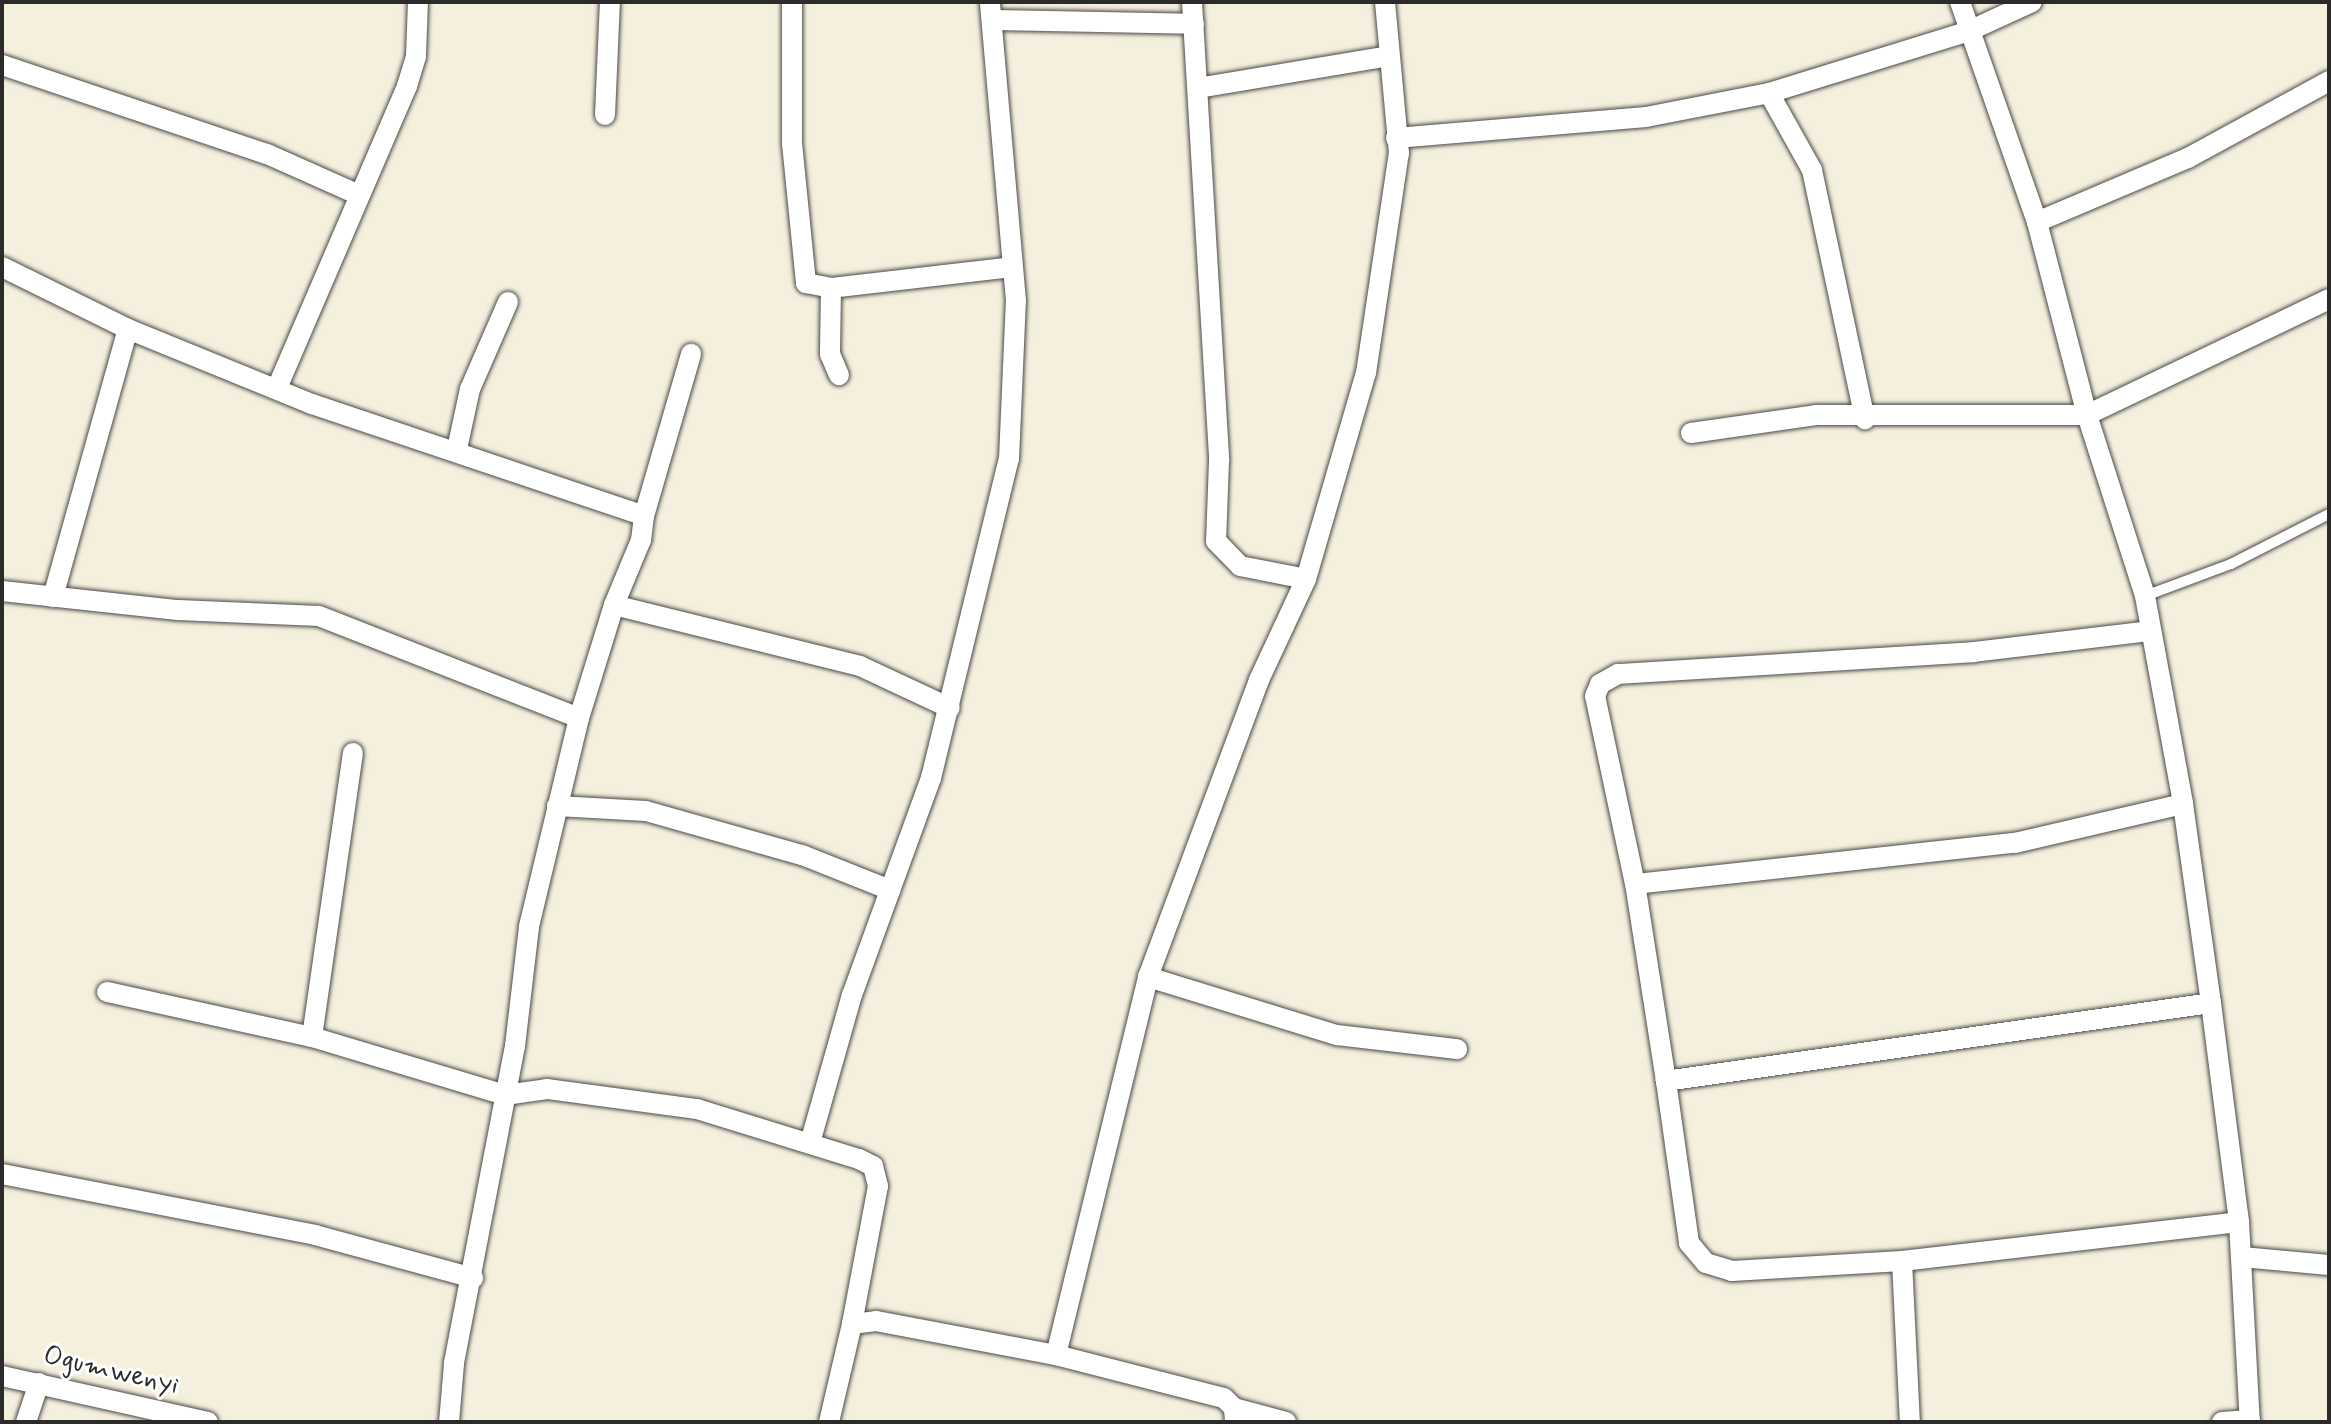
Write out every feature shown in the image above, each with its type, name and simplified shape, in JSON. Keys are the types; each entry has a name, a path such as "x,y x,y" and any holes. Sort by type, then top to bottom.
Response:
{"street":[{"path":"277,388 407,86 416,56 418,2"},
{"path":"605,115 610,2"},
{"path":"792,2 792,143 806,283 831,288 1013,267"},
{"path":"1192,2 1219,461 1216,541 1240,566 1306,579"},
{"path":"1056,1355 1148,977 1253,694 1306,579 1366,373 1399,153 1385,2"},
{"path":"1960,2 2037,222 2087,415 2145,596 2183,804 2239,1222 2250,1421 2222,1422"},
{"path":"1396,138 1646,117 1769,93 1969,31 2032,2"},
{"path":"810,1143 852,995 950,708 1009,459 1014,416 1013,267 991,11 1194,24"},
{"path":"1198,88 1389,56"},
{"path":"2,65 267,154 359,195"},
{"path":"2037,222 2188,158 2329,81"},
{"path":"1769,93 1812,170 1865,419"},
{"path":"2,267 128,329 383,431 457,449 644,516"},
{"path":"831,288 830,354 839,375"},
{"path":"1691,433 1802,416 1865,419 2087,415 2329,299"},
{"path":"457,449 470,389 508,302"},
{"path":"53,597 128,329"},
{"path":"449,1422 505,1095 529,927 579,718 614,605 641,540 644,516 691,354"},
{"path":"2,591 178,610 319,616 579,718"},
{"path":"614,605 860,666 950,708"},
{"path":"2150,631 1974,652 1618,674 1600,684 1595,696 1635,884 1689,1243 1706,1263 1732,1271 1902,1261 2239,1222"},
{"path":"312,1037 353,753"},
{"path":"1635,884 2015,843 2183,804"},
{"path":"557,806 646,811 802,855 890,890"},
{"path":"1148,977 1337,1035 1457,1049"},
{"path":"107,992 312,1037 505,1095 547,1089 697,1109 810,1143 873,1166 878,1186 852,1324 829,1422"},
{"path":"1666,1081 2211,1003"},
{"path":"2,1174 315,1235 473,1278"},
{"path":"2242,1257 2329,1265"},
{"path":"1902,1261 1910,1422"},
{"path":"852,1324 893,1322 1056,1355 1224,1398 1234,1415 1286,1422"},
{"name":"Ogumwenyi","path":"2,1376 208,1422"},
{"path":"26,1422 39,1383"}],"lane":[{"path":"2145,596 2231,564 2329,514"}]}
